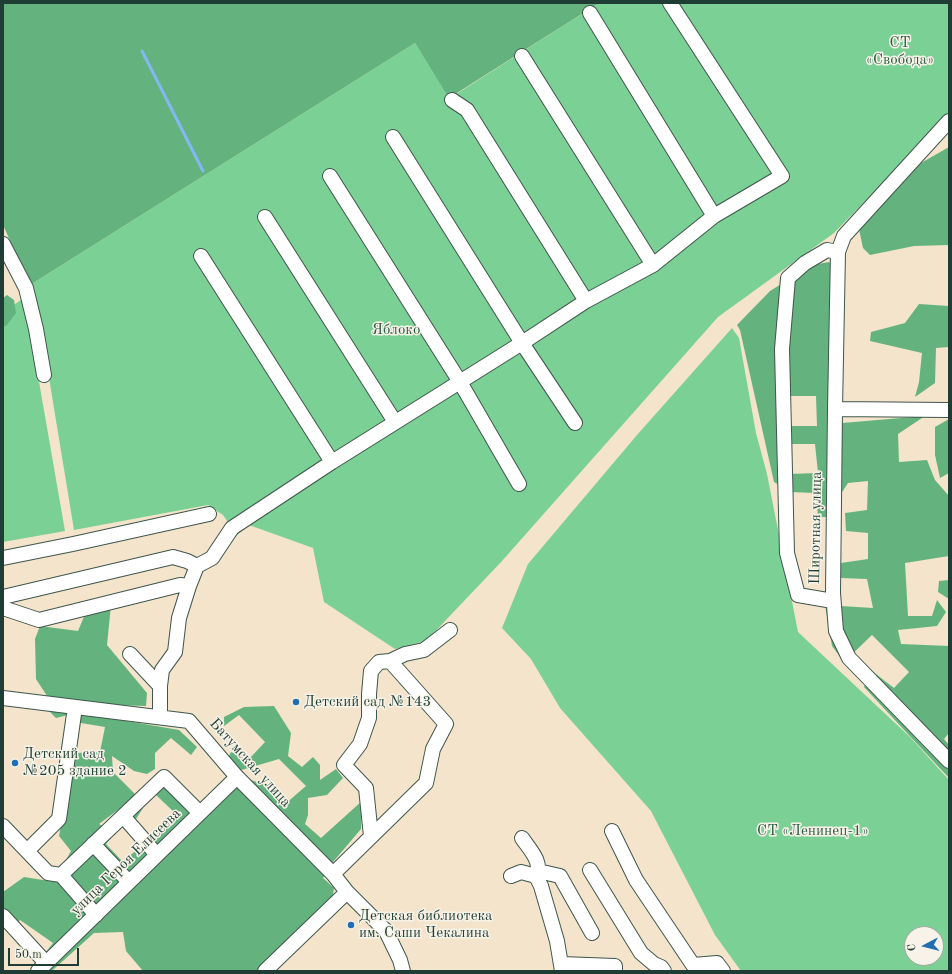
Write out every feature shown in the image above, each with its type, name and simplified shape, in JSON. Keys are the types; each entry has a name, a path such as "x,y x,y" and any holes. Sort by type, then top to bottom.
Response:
{"street":[{"path":"160,717 160,686 162,670 175,652 179,618 189,586 197,566 212,558 232,528 394,422 522,343 586,301 653,265 714,216 782,176 670,3"},
{"path":"590,13 714,216"},
{"path":"522,56 653,265"},
{"path":"452,100 466,110 586,301"},
{"path":"833,601 798,595 787,553 782,349 788,278 805,263 827,250 838,252 844,236 949,122"},
{"path":"393,137 522,343 575,424"},
{"path":"330,176 460,382 520,484"},
{"path":"266,216 394,422"},
{"path":"3,244 26,288 36,329 44,375"},
{"name":"Широтная улица","path":"838,252 833,593 836,631 849,658 949,761"},
{"path":"202,256 332,462"},
{"path":"835,409 949,410"},
{"path":"3,558 209,514"},
{"path":"3,597 173,558 187,561 197,566"},
{"path":"3,608 39,620 180,585 189,586"},
{"path":"371,836 366,788 344,765 360,744 369,718 368,694 371,671 379,662 393,655 424,650 450,630"},
{"path":"130,654 160,686"},
{"path":"333,874 426,783 433,749 446,724 393,655"},
{"name":"Батумская улица","path":"3,698 189,721 237,777 333,874 347,892 386,931 400,960 403,971"},
{"path":"27,851 59,819 75,707"},
{"path":"61,875 164,777 200,813"},
{"name":"улица Героя Елисеева","path":"42,967 237,777"},
{"path":"123,816 157,855"},
{"path":"3,826 48,872 61,875 96,915"},
{"path":"612,831 636,880 694,968 717,963 723,971"},
{"path":"522,838 537,859 537,874 557,942 562,967 615,966 615,971"},
{"path":"93,844 130,882"},
{"path":"590,870 641,953 654,964 661,967 664,971"},
{"path":"511,876 521,872 560,876 592,933"},
{"path":"266,971 347,892"},
{"path":"3,916 42,967"}],"green space":[{"path":"3,3 599,3 449,98 415,43 30,285 3,225"},
{"name":"Яблоко","path":"599,3 949,3 949,115 834,233 718,317 502,561 426,641 395,649 324,602 313,548 249,525 236,536 223,515 208,505 74,530 41,329 30,285 415,43 450,98"},
{"path":"949,147 949,245 914,246 870,255 863,248 859,229 914,167"},
{"path":"829,262 834,269 840,435 842,423 925,416 898,434 899,462 927,460 935,480 949,496 949,556 905,563 908,616 932,616 937,600 946,612 937,626 898,630 901,644 949,646 949,733 944,739 949,745 949,778 864,687 872,671 894,688 909,672 872,635 844,662 832,646 825,605 873,608 867,579 841,578 841,563 868,559 868,533 846,531 845,513 867,510 868,481 848,483 826,517 818,517 816,493 790,492 789,474 818,473 815,444 787,444 789,426 817,426 816,396 785,396 781,486 774,482 740,330 737,325 770,291 812,265"},
{"path":"7,295 14,300 16,313 6,326 3,326 3,298"},
{"path":"24,298 65,531 3,542 3,312"},
{"path":"919,304 949,306 949,347 936,348 935,383 915,397 919,382 922,353 870,341 871,332 905,323"},
{"name":"СТ «Ленинец-1»","path":"732,328 739,338 756,433 767,474 798,632 910,737 949,780 949,971 741,971 715,935 651,811 560,708 531,659 502,628 528,564 637,435"},
{"path":"949,419 949,473 940,478 935,455 935,427"},
{"path":"949,580 949,599 938,592 939,581"},
{"path":"111,605 107,645 147,693 146,706 112,705 115,719 179,730 197,747 191,755 171,738 155,753 155,769 147,774 134,771 112,756 113,772 134,793 143,808 136,819 119,809 99,824 115,833 106,844 123,862 176,814 156,795 163,781 196,819 225,793 251,780 265,785 284,805 306,786 279,759 238,771 227,760 231,752 250,758 265,742 239,715 224,726 224,717 244,707 274,706 291,733 288,756 302,767 313,757 320,765 320,780 336,769 343,778 327,795 308,798 308,815 305,824 321,838 362,801 361,829 333,862 323,878 334,888 332,901 260,971 143,971 126,951 123,932 94,933 54,969 50,971 31,971 53,943 20,920 11,932 3,922 3,892 24,877 43,880 54,879 76,900 63,865 71,851 59,836 75,753 100,752 105,727 75,722 76,713 56,718 48,710 49,699 36,679 35,639 40,626 78,631 86,612"}],"waterway":[{"path":"142,51 203,171"}],"place":[{"name":"Детский сад №143","path":"296,702"},
{"name":"Детский сад №205 здание 2","path":"15,763"},
{"name":"Детская библиотека им. Саши Чекалина","path":"351,925"}],"park label":[{"name":"СТ «Свобода»","path":"900,52"}]}
